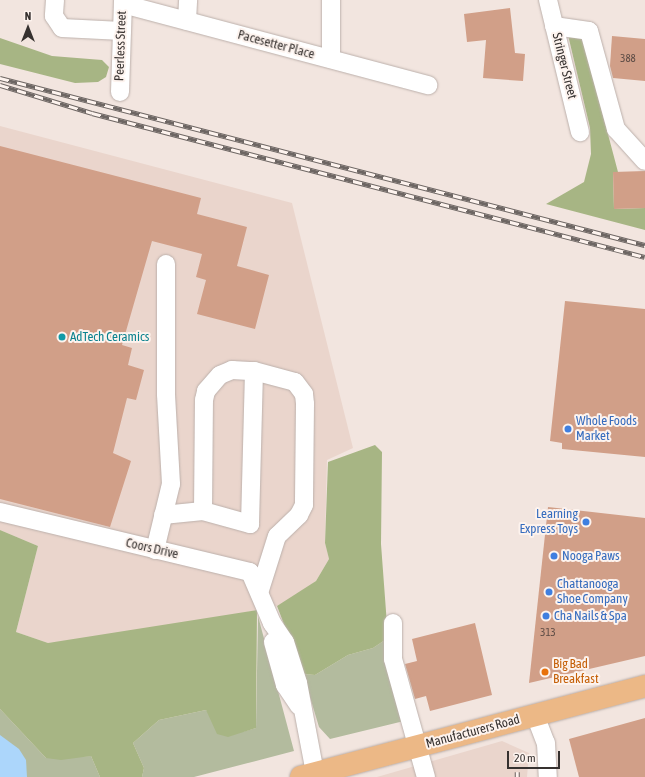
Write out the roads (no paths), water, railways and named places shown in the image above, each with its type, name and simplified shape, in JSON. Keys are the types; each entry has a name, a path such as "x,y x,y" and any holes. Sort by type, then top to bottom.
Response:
{"main road":[{"name":"Manufacturers Road","path":"308,775 645,686"}],"street":[{"path":"55,0 54,16 62,28 122,32"},
{"path":"187,21 188,0"},
{"path":"331,0 331,60"},
{"name":"Stringer Street","path":"548,0 580,132"},
{"name":"Peerless Street","path":"120,92 123,2"},
{"name":"Pacesetter Place","path":"123,2 187,21 428,85"},
{"path":"554,26 589,31 616,129 645,161"},
{"path":"155,550 171,484 166,394 166,264"},
{"path":"203,511 206,391 220,374 232,370 254,371 290,378 304,394 304,505 296,520 276,536 260,590"},
{"path":"250,524 254,371"},
{"path":"163,515 203,511 250,524 276,536"},
{"name":"Coors Drive","path":"0,512 250,572 260,590 272,623 285,642 298,683 308,775"},
{"path":"393,623 393,659 420,746 426,777"},
{"path":"535,715 546,743 548,777"}],"water":[{"path":"0,735 19,749 26,760 27,777 0,777"}],"railway":[{"path":"0,78 645,245"},
{"path":"0,85 92,113 645,257"},
{"path":"517,772 517,777"}],"place":[{"name":"AdTech Ceramics","path":"62,337"},
{"name":"Whole Foods Market","path":"568,429"},
{"name":"Learning Express Toys","path":"586,522"},
{"name":"Nooga Paws","path":"554,556"},
{"name":"Chattanooga Shoe Company","path":"549,592"},
{"name":"Cha Nails & Spa","path":"546,616"},
{"name":"Big Bad Breakfast","path":"545,672"}]}
